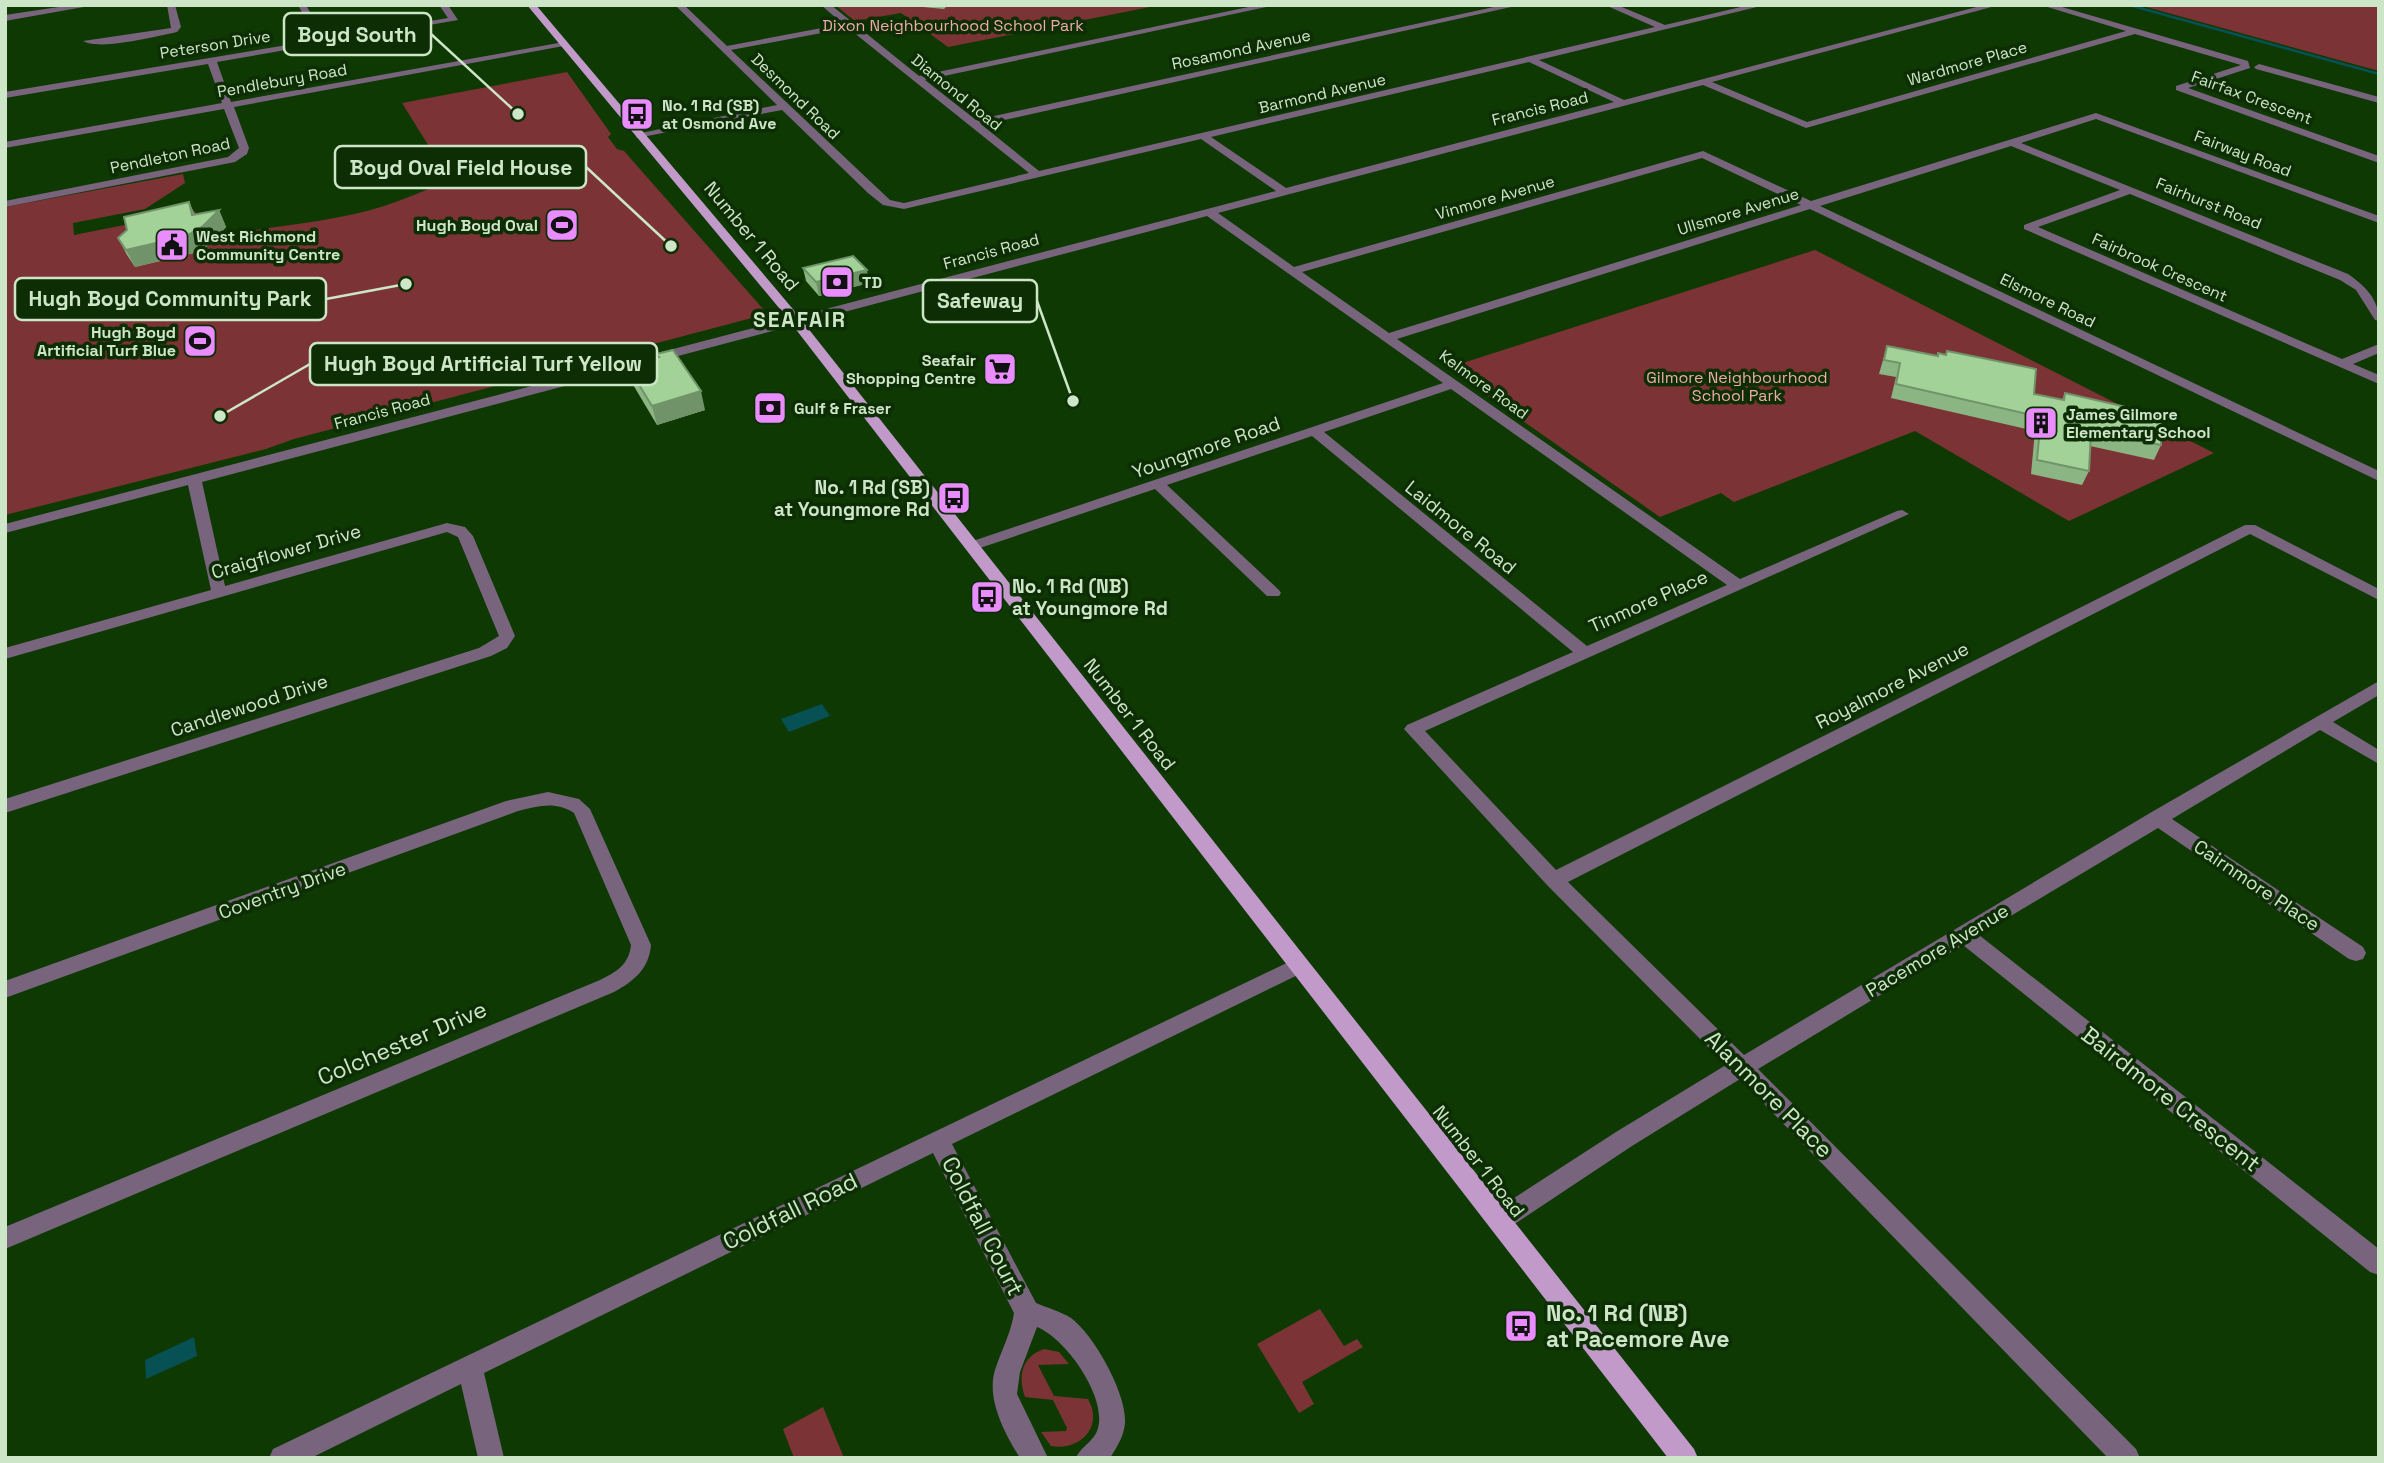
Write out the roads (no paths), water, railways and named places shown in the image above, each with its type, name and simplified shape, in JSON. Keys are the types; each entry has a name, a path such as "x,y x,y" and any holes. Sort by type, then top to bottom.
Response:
{"main road":[{"name":"Number 1 Road","path":"531,5 795,320 1685,1458"}],"street":[{"path":"5,18 91,5"},
{"path":"88,41 111,41 174,30 177,27 171,5"},
{"path":"303,5 322,42"},
{"name":"Peterson Drive","path":"5,95 454,20 443,5"},
{"name":"Desmond Road","path":"679,5 872,191 894,205"},
{"name":"Diamond Road","path":"825,5 1039,176"},
{"path":"1226,5 1238,12"},
{"path":"916,79 1272,5"},
{"name":"Rosamond Avenue","path":"973,124 1516,5"},
{"path":"1609,5 1664,28"},
{"name":"Francis Road","path":"5,529 1991,7 2008,5"},
{"path":"2045,5 2379,100"},
{"name":"Barmond Avenue","path":"894,205 919,204 1756,6"},
{"path":"725,48 849,25"},
{"name":"Wardmore Place","path":"1706,83 1806,125 2136,31"},
{"name":"Pendlebury Road","path":"5,145 564,44"},
{"name":"Pendleton Road","path":"5,204 231,160 243,152 229,105 211,60"},
{"path":"1530,60 1625,104"},
{"name":"Fairfax Crescent","path":"2246,64 2179,88 2379,159"},
{"path":"641,136 785,106"},
{"name":"Ullsmore Avenue","path":"1389,337 2096,116"},
{"name":"Fairway Road","path":"2096,116 2379,220"},
{"path":"1204,137 1284,192"},
{"name":"Fairhurst Road","path":"2011,142 2344,277 2366,295 2379,317"},
{"name":"Elsmore Road","path":"1703,154 2379,477"},
{"name":"Vinmore Avenue","path":"1295,270 1703,154"},
{"name":"Fairbrook Crescent","path":"2132,190 2028,227 2379,380"},
{"name":"Kelmore Road","path":"1209,212 1295,270 1738,585"},
{"path":"2342,364 2379,348"},
{"name":"Youngmore Road","path":"972,546 1453,384"},
{"name":"Laidmore Road","path":"1314,431 1583,652"},
{"path":"194,479 219,592"},
{"path":"1158,484 1273,593"},
{"name":"Tinmore Place","path":"1413,729 1902,514"},
{"name":"Craigflower Drive","path":"5,654 432,530 451,528 460,530 465,536 507,632 505,641"},
{"name":"Royalmore Avenue","path":"1554,880 2250,528 2379,595"},
{"name":"Candlewood Drive","path":"5,806 485,652 505,641"},
{"name":"Pacemore Avenue","path":"1499,1221 1624,1139 1742,1067 2379,687"},
{"path":"2319,722 2379,758"},
{"name":"Alanmore Place","path":"1413,729 1554,880 2127,1458"},
{"name":"Coventry Drive","path":"5,990 513,806 535,800 561,798"},
{"name":"Colchester Drive","path":"5,1238 625,977 641,957 641,945 582,809 561,798"},
{"name":"Cairnmore Place","path":"2157,818 2356,953"},
{"name":"Bairdmore Crescent","path":"1963,934 2379,1264"},
{"name":"Coldfall Road","path":"282,1458 1299,965"},
{"name":"Coldfall Court","path":"938,1140 1027,1312 1024,1328 1007,1372 1004,1394 1023,1439 1035,1458"},
{"name":"Coldfall Court","path":"1027,1312 1052,1322 1071,1335 1108,1395 1112,1408 1111,1427 1102,1447 1089,1458"},
{"path":"470,1366 491,1458"}],"water":[{"path":"822,704 830,716 789,732 781,719"},
{"path":"194,1337 197,1356 146,1379 145,1360"}],"waterway":[{"path":"2129,5 2379,74"}],"place":[{"name":"Boyd South","path":"518,114"},
{"name":"No. 1 Rd (SB) at Osmond Ave","path":"637,114"},
{"name":"Hugh Boyd Oval","path":"562,225"},
{"name":"West Richmond Community Centre","path":"172,245"},
{"name":"Boyd Oval Field House","path":"671,246"},
{"name":"TD","path":"837,282"},
{"name":"Hugh Boyd Community Park","path":"406,284"},
{"name":"Hugh Boyd Artificial Turf Blue","path":"200,341"},
{"name":"Seafair Shopping Centre","path":"1000,369"},
{"name":"Safeway","path":"1073,401"},
{"name":"Gulf & Fraser","path":"770,408"},
{"name":"Hugh Boyd Artificial Turf Yellow","path":"220,416"},
{"name":"James Gilmore Elementary School","path":"2041,423"},
{"name":"No. 1 Rd (SB) at Youngmore Rd","path":"954,498"},
{"name":"No. 1 Rd (NB) at Youngmore Rd","path":"987,597"},
{"name":"No. 1 Rd (NB) at Pacemore Ave","path":"1521,1326"}],"district":[{"name":"SEAFAIR","path":"800,320"}],"park label":[{"name":"Dixon Neighbourhood School Park","path":"953,25"},
{"name":"Gilmore Neighbourhood School Park","path":"1737,386"}]}
